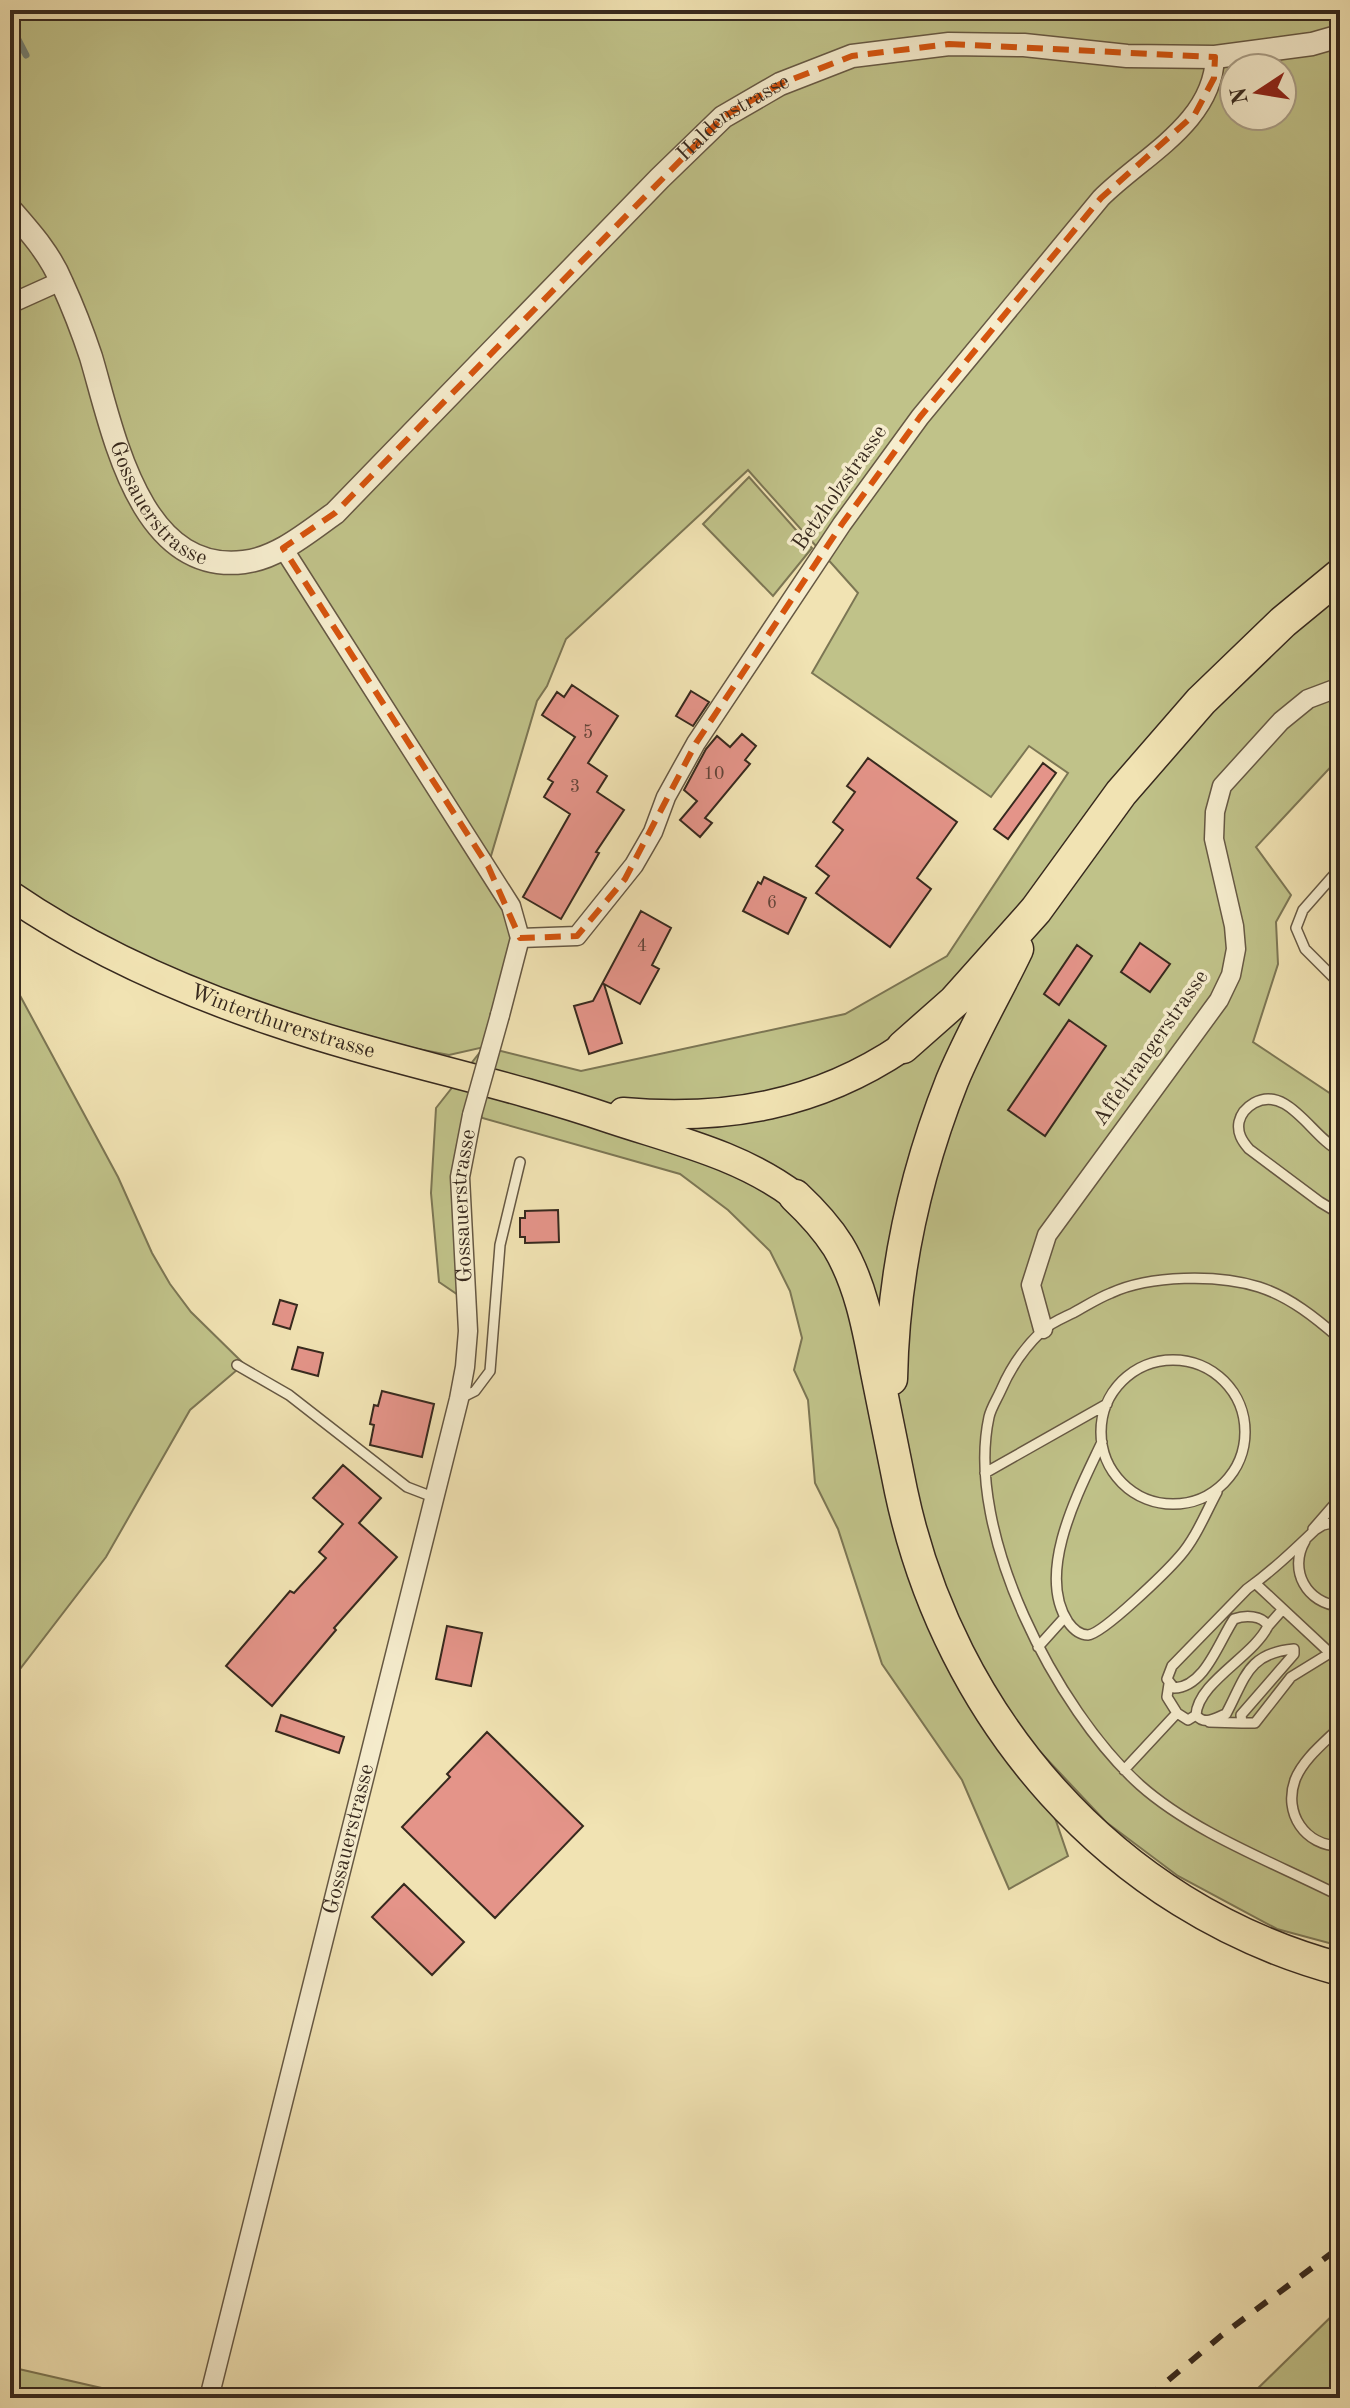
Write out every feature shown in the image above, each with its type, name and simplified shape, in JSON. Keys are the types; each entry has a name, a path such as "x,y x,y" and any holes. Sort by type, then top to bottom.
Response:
{"highway":[{"path":"571,1105 666,1115 737,1112 781,1103 837,1084 903,1047 955,1001 1036,910 1104,815 1169,736 1242,660 1340,575"},
{"name":"Winterthurerstrasse","path":"10,895 113,955 211,999 307,1032 571,1105"},
{"path":"900,1487 892,1418 893,1324 904,1241 914,1195 953,1080 1036,910"},
{"path":"571,1105 761,1172 795,1196 815,1215 834,1240 855,1283 872,1346 900,1487 928,1588 952,1645 991,1713 1045,1785 1106,1844 1162,1888 1209,1916 1263,1942 1340,1969"}],"street":[{"name":"Haldenstrasse","path":"283,548 335,513 723,117 780,84 852,56 949,44 1024,45 1127,56 1215,57 1312,44 1340,36"},
{"name":"Betzholzstrasse","path":"520,938 577,936 625,879 653,832 666,797 696,743 851,512 920,417 1101,198 1181,130 1195,114 1214,78 1215,57"},
{"name":"Gossauerstrasse","path":"10,209 42,245 61,281 90,354 117,450 146,512 178,544 206,560 245,562 283,548"},
{"path":"10,304 61,281"},
{"path":"283,548 488,866 511,906 520,938"},
{"name":"Affeltrangerstrasse","path":"1043,1329 1031,1285 1047,1235 1219,1000 1231,975 1236,949 1234,926 1214,839 1215,812 1222,786 1281,721 1308,699 1340,687"},
{"name":"Gossauerstrasse","path":"209,2398 459,1399 468,1331 460,1177 472,1115 520,938"}],"lane":[{"path":"1340,868 1303,910 1296,928 1305,949 1340,984"},
{"path":"1340,1151 1328,1145 1297,1111 1274,1099 1259,1100 1250,1105 1242,1113 1238,1125 1240,1138 1249,1149 1340,1214"},
{"path":"459,1399 475,1391 490,1371 500,1245 520,1162"},
{"path":"1340,1339 1307,1312 1260,1288 1217,1280 1164,1281 1113,1292 1043,1329 1009,1372 989,1416 985,1473 994,1530 1038,1647 1073,1706 1124,1770 1158,1800 1194,1825 1339,1896 1339,1846 1315,1840 1300,1828 1295,1817 1292,1792 1304,1764 1340,1727"},
{"path":"1102,1442 1071,1508 1058,1559 1058,1597 1065,1617 1074,1630 1087,1635 1105,1627 1182,1554 1219,1488 1238,1462 1245,1430 1237,1399 1216,1375 1187,1362 1155,1363 1126,1377 1107,1404 1102,1422 1104,1455 1117,1477 1147,1500 1172,1505 1197,1500 1219,1488"},
{"path":"237,1365 289,1395 407,1487 433,1497"},
{"path":"985,1473 1107,1404"},
{"path":"1340,1498 1307,1537 1299,1556 1301,1578 1313,1596 1322,1602 1340,1606"},
{"path":"1283,1609 1256,1643 1205,1694 1196,1715 1188,1720 1177,1713 1167,1697 1167,1679 1172,1666 1255,1583 1307,1537 1323,1525 1340,1521"},
{"path":"1196,1715 1207,1722 1255,1723 1291,1677 1330,1653 1255,1583"},
{"path":"1169,1684 1182,1688 1201,1673 1234,1619 1242,1616 1258,1618 1268,1626"},
{"path":"1038,1647 1065,1617"},
{"path":"1242,1723 1241,1715 1245,1708 1311,1635"},
{"path":"1207,1722 1226,1714 1241,1681 1259,1658 1285,1649 1294,1649 1294,1654"},
{"path":"1124,1770 1177,1713"}],"highlighted area":[{"path":"949,44 1215,57 1214,78 1195,114 1101,198 920,417 842,524 696,743 625,879 577,936 520,938 488,866 283,548 335,513 723,117 780,84 852,56"}],"green space":[{"path":"10,10 1340,10 1340,757 1256,847 1291,895 1276,922 1278,964 1253,1042 1340,1100 1340,1946 1277,1929 1178,1876 1106,1822 1028,1739 1068,1856 1009,1889 962,1780 882,1664 838,1529 815,1483 808,1400 794,1370 802,1338 790,1291 770,1251 728,1210 680,1174 472,1115 460,1177 467,1301 439,1282 431,1193 436,1108 484,1047 449,1055 272,1021 10,895","holes":["748,470 858,593 812,673 991,797 1029,746 1068,773 947,956 845,1014 581,1071 485,1047 520,938 488,866 537,701 547,686 566,639"]},
{"path":"749,477 812,548 773,596 703,524"},
{"path":"10,977 118,1177 152,1253 170,1284 191,1312 244,1364 190,1410 106,1557 10,1682"},
{"path":"1340,2308 1340,2398 1248,2398"},
{"path":"10,2367 119,2392 128,2398 10,2398"}],"building":[{"path":"572,685 618,716 588,763 607,776 597,792 624,810 596,852 599,853 561,919 523,897 570,814 544,797 553,782 548,779 575,737 542,715 557,692 564,697"},
{"path":"691,691 709,702 693,726 676,716"},
{"path":"742,734 756,746 745,760 750,764 705,818 712,823 700,837 680,820 697,801 684,790 706,749 717,736 730,747"},
{"path":"868,758 957,822 917,878 931,889 890,947 816,893 829,876 816,866 843,830 833,822 855,792 847,786"},
{"path":"1043,763 1056,773 1008,839 994,829"},
{"path":"764,877 806,898 788,934 743,911 758,882 761,884"},
{"path":"641,911 671,928 652,965 659,969 640,1004 604,984 622,1043 589,1054 574,1006 593,1001"},
{"path":"1140,943 1170,964 1150,992 1121,972"},
{"path":"1077,945 1092,956 1059,1005 1044,994"},
{"path":"1069,1020 1106,1046 1045,1136 1008,1110"},
{"path":"558,1210 559,1242 525,1243 525,1237 520,1237 520,1218 525,1218 525,1211"},
{"path":"280,1300 297,1305 290,1329 273,1324"},
{"path":"298,1347 323,1353 318,1376 292,1369"},
{"path":"382,1391 434,1404 422,1457 370,1445 374,1405 378,1406"},
{"path":"343,1465 381,1498 359,1523 397,1557 334,1628 336,1630 272,1706 226,1666 290,1591 294,1593 326,1558 319,1552 343,1524 313,1498"},
{"path":"447,1626 482,1633 471,1686 436,1679"},
{"path":"281,1715 344,1737 339,1753 276,1731"},
{"path":"487,1732 583,1826 495,1918 402,1827 450,1777 447,1774"},
{"path":"404,1884 464,1942 432,1975 372,1917"}],"waterway":[{"path":"10,24 26,55"}],"railway":[{"path":"1147,2398 1222,2335 1340,2247"}]}
